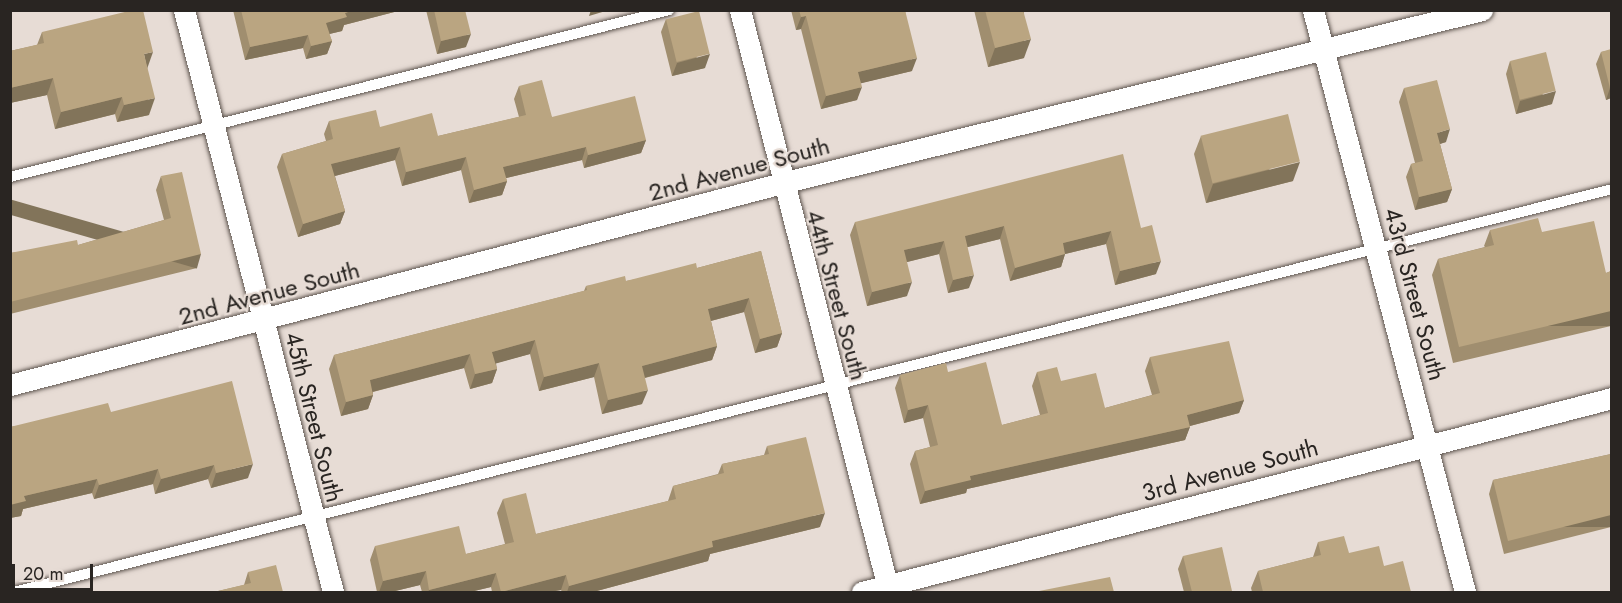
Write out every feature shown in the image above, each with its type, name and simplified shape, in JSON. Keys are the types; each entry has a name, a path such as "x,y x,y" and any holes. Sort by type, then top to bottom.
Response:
{"street":[{"name":"45th Street South","path":"184,10 333,592"},
{"name":"44th Street South","path":"740,10 782,183 888,589"},
{"name":"43rd Street South","path":"1313,10 1429,445 1465,592"},
{"name":"2nd Avenue South","path":"10,385 263,321 782,183 1482,10"},
{"name":"3rd Avenue South","path":"862,592 888,589 1611,398"}],"lane":[{"path":"10,177 669,10"},
{"path":"14,592 1611,189"}],"building":[{"path":"133,10 143,10 153,52 144,54 155,98 124,105 122,97 61,112 53,78 10,88 10,51 44,43 42,32"},
{"path":"241,10 354,10 345,13 347,17 326,23 332,41 311,46 308,35 250,47"},
{"path":"434,10 465,10 471,34 441,41"},
{"path":"799,10 905,10 917,58 858,72 862,87 826,96 806,16 801,17"},
{"path":"985,10 1023,10 1031,39 995,48"},
{"path":"699,11 710,54 677,62 666,19"},
{"path":"1611,49 1611,88 1610,88 1601,52"},
{"path":"1546,52 1556,91 1520,100 1510,61"},
{"path":"542,80 552,117 635,96 646,140 588,155 586,147 503,167 507,181 474,190 466,157 406,172 400,147 331,164 345,211 303,224 282,154 333,139 329,121 376,110 380,127 432,113 438,136 526,115 519,86"},
{"path":"1437,80 1450,129 1437,133 1452,189 1419,197 1411,164 1423,161 1404,88"},
{"path":"1288,114 1300,162 1213,183 1201,136"},
{"path":"1123,154 1141,228 1152,225 1161,261 1120,271 1111,231 1063,243 1065,254 1015,268 1004,226 965,236 974,275 953,280 944,241 904,250 912,282 872,292 855,222"},
{"path":"182,172 201,254 10,302 10,253 77,240 78,245 171,218 161,176"},
{"path":"1538,218 1542,232 1594,221 1606,273 1611,271 1611,311 1459,347 1438,259 1494,245 1490,230"},
{"path":"761,251 782,333 760,339 749,298 708,309 717,346 642,366 648,390 608,400 599,363 544,377 535,340 492,352 497,369 475,374 470,354 370,380 373,395 346,402 334,355 587,290 586,286 625,276 626,281 696,263 697,268"},
{"path":"1229,341 1244,400 1187,415 1190,427 970,476 971,480 925,491 915,451 938,445 928,405 908,410 900,375 946,363 948,372 986,362 1002,425 1048,413 1037,372 1057,367 1061,381 1096,373 1105,408 1160,393 1150,357"},
{"path":"232,381 253,464 216,473 214,465 161,479 158,469 99,485 97,479 24,496 26,501 10,505 10,427 108,403 111,412"},
{"path":"806,437 825,513 712,541 713,547 569,586 566,575 501,592 496,573 429,590 426,571 383,581 375,546 459,526 466,554 514,542 503,499 526,493 536,534 676,499 673,486 724,473 722,464 769,454 767,446"},
{"path":"1611,454 1611,515 1508,541 1493,480"},
{"path":"1344,536 1349,553 1379,546 1384,566 1403,561 1411,592 1263,592 1258,571 1321,555 1318,542"},
{"path":"1222,547 1232,591 1192,592 1183,556"},
{"path":"276,565 283,592 218,592 251,583 248,572"},
{"path":"1110,577 1114,592 1034,592"}]}
